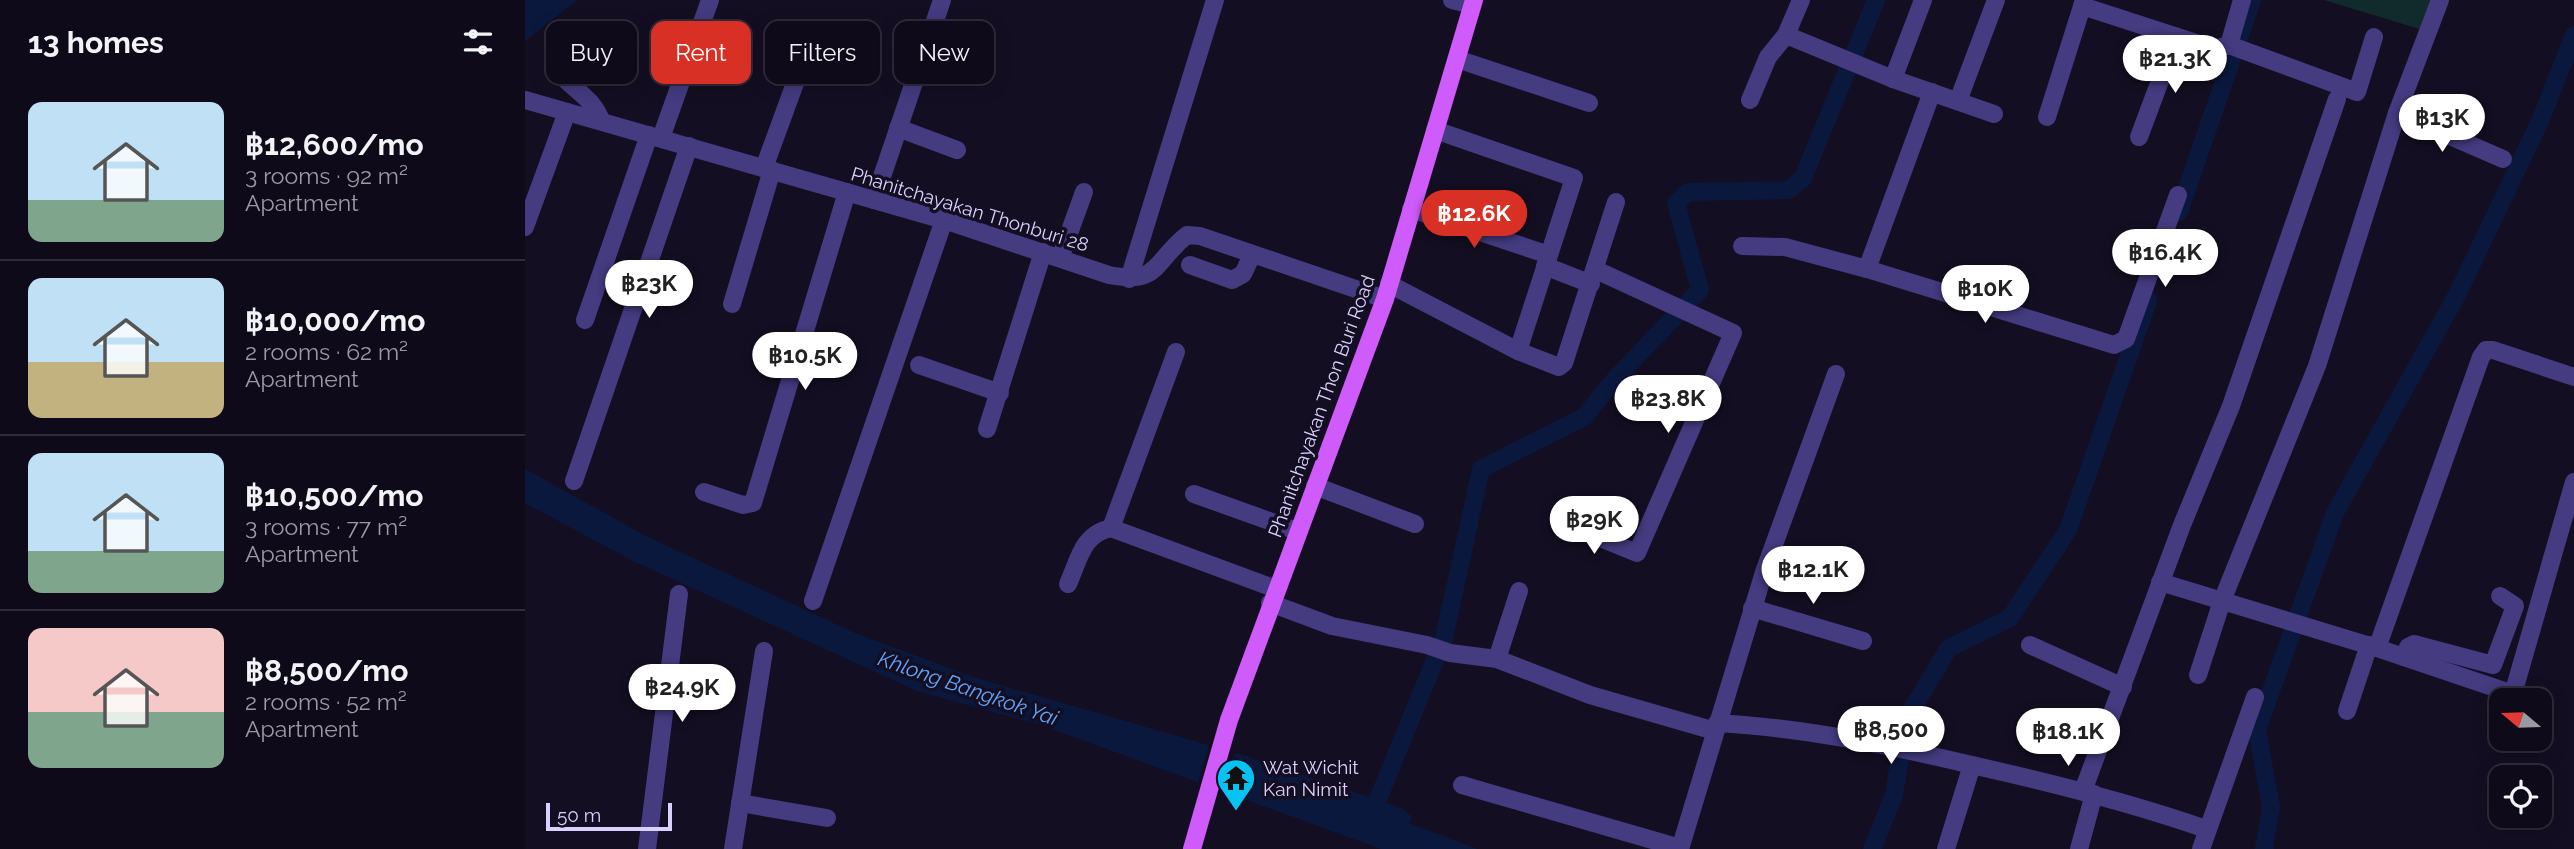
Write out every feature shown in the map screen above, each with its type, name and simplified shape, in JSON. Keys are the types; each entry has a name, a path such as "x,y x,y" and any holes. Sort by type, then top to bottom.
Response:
{"main road":[{"name":"Phanitchayakan Thon Buri Road","path":"1192,849 1229,720 1387,292 1473,3"}],"street":[{"path":"585,320 710,0"},
{"path":"874,200 942,0"},
{"path":"1215,0 1129,279 1144,277 1156,268 1172,247 1187,235 1199,236 1252,255 1387,292 1559,368 1564,363 1616,202"},
{"path":"1452,0 1473,3"},
{"path":"1750,100 1768,57 1786,35 1801,0"},
{"path":"1893,79 1923,0"},
{"path":"1958,101 1996,0"},
{"path":"2236,48 2242,0"},
{"path":"2198,675 2222,601 2309,391 2397,113 2439,0"},
{"path":"2047,117 2083,3 2209,49 2236,48 2357,92 2374,37"},
{"path":"1786,35 1893,79 1994,114"},
{"path":"2139,137 2176,38"},
{"path":"1457,59 1589,103"},
{"path":"570,84 591,102 601,121"},
{"path":"731,304 768,169 796,84"},
{"path":"1867,269 1932,92"},
{"path":"2079,849 2089,793 2123,687 2160,582 2231,407 2337,99"},
{"name":"Phanitchayakan Thonburi 28","path":"525,100 944,220 1129,279"},
{"path":"525,227 567,112"},
{"path":"2397,113 2503,159"},
{"path":"898,128 957,150"},
{"path":"1435,130 1574,178 1518,351"},
{"path":"574,481 689,146"},
{"path":"704,492 743,505 753,503 847,192"},
{"path":"987,429 1051,255 1084,192"},
{"path":"1742,246 1784,247 1867,269 2115,345 2126,339 2178,195"},
{"path":"1411,209 1668,304 1733,333 1637,553 1566,524"},
{"path":"813,601 944,220"},
{"path":"1190,265 1232,280 1243,274 1252,255"},
{"path":"2347,711 2481,357 2486,350 2493,350 2574,377"},
{"path":"1111,528 1176,352"},
{"path":"919,365 1000,393"},
{"path":"1462,785 1680,848 1752,608 1836,374"},
{"path":"2515,688 2574,482"},
{"path":"1315,486 1415,524"},
{"path":"1194,494 1297,531"},
{"path":"1068,584 1088,539 1096,531 1111,528 1273,596 1332,626 1427,645 1450,653 1497,659 1590,695 1716,727 1755,725 1874,743 2089,793 2206,829"},
{"path":"2160,582 2373,646 2495,688"},
{"path":"1497,659 1519,591"},
{"path":"647,849 679,594"},
{"path":"2404,657 2408,647 2414,645 2493,665 2515,606 2500,596"},
{"path":"1752,608 1863,641"},
{"path":"2030,645 2123,687"},
{"path":"733,849 764,651"},
{"path":"2201,849 2255,697"},
{"path":"1946,849 1972,765"},
{"path":"740,803 827,818"}],"green space":[{"path":"2324,0 2438,0 2426,31"}],"water":[{"path":"525,0 577,0 550,21 546,21 546,24 525,41"},
{"name":"Khlong Bangkok Yai","path":"525,469 648,537 855,633 976,678 1246,756 1402,808 1412,817 1409,823 1477,849 1381,849 1041,725 917,691 633,561 525,503"}],"pier":[{"path":"1210,742 1237,750 1223,794 1197,785"}],"waterway":[{"path":"1369,821 1444,638 1481,469 1584,417 1615,379 1700,290 1676,203 1688,192 1789,190 1803,178 1876,0"},
{"path":"2179,212 2252,0"},
{"path":"2264,849 2271,807 2257,730 2335,513 2457,295 2541,119 2574,35"},
{"path":"1872,849 1894,795 1906,719 1949,648 2010,618 2068,530 2148,301"}],"place":[{"name":"Wat Wichit Kan Nimit","path":"1236,812"}]}
